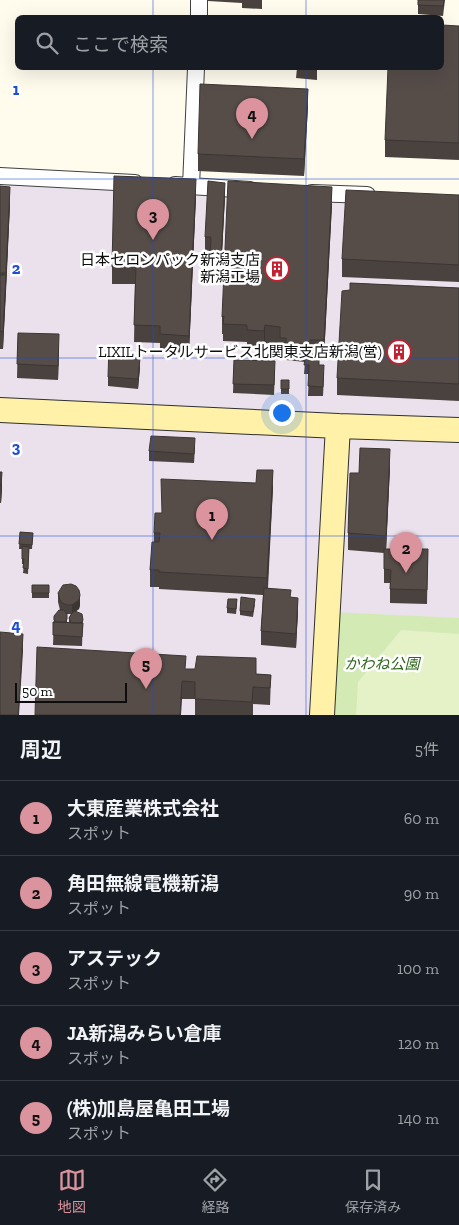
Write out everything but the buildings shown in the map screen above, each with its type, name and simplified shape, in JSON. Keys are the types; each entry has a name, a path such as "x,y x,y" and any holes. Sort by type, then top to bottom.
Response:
{"street":[{"path":"199,0 199,15"},
{"path":"191,186 196,70"},
{"path":"0,176 268,190"},
{"path":"297,192 383,196"},
{"path":"0,410 459,430"},
{"path":"322,715 338,426"}],"shaded area":[{"path":"0,180 459,201 459,715 0,715"}],"green space":[{"name":"かわね公園","path":"332,612 459,618 459,715 327,715"},
{"path":"401,630 459,634 459,715 356,715 358,682"}],"place":[{"name":"JA新潟みらい倉庫","path":"252,139"},
{"name":"アステック","path":"153,240"},
{"name":"日本セロンパック新潟支店 新潟工場","path":"277,269"},
{"name":"LIXILトータルサービス北関東支店新潟(営)","path":"399,352"},
{"name":"大東産業株式会社","path":"212,540"},
{"name":"角田無線電機新潟","path":"406,573"},
{"name":"(株)加島屋亀田工場","path":"146,689"}]}
